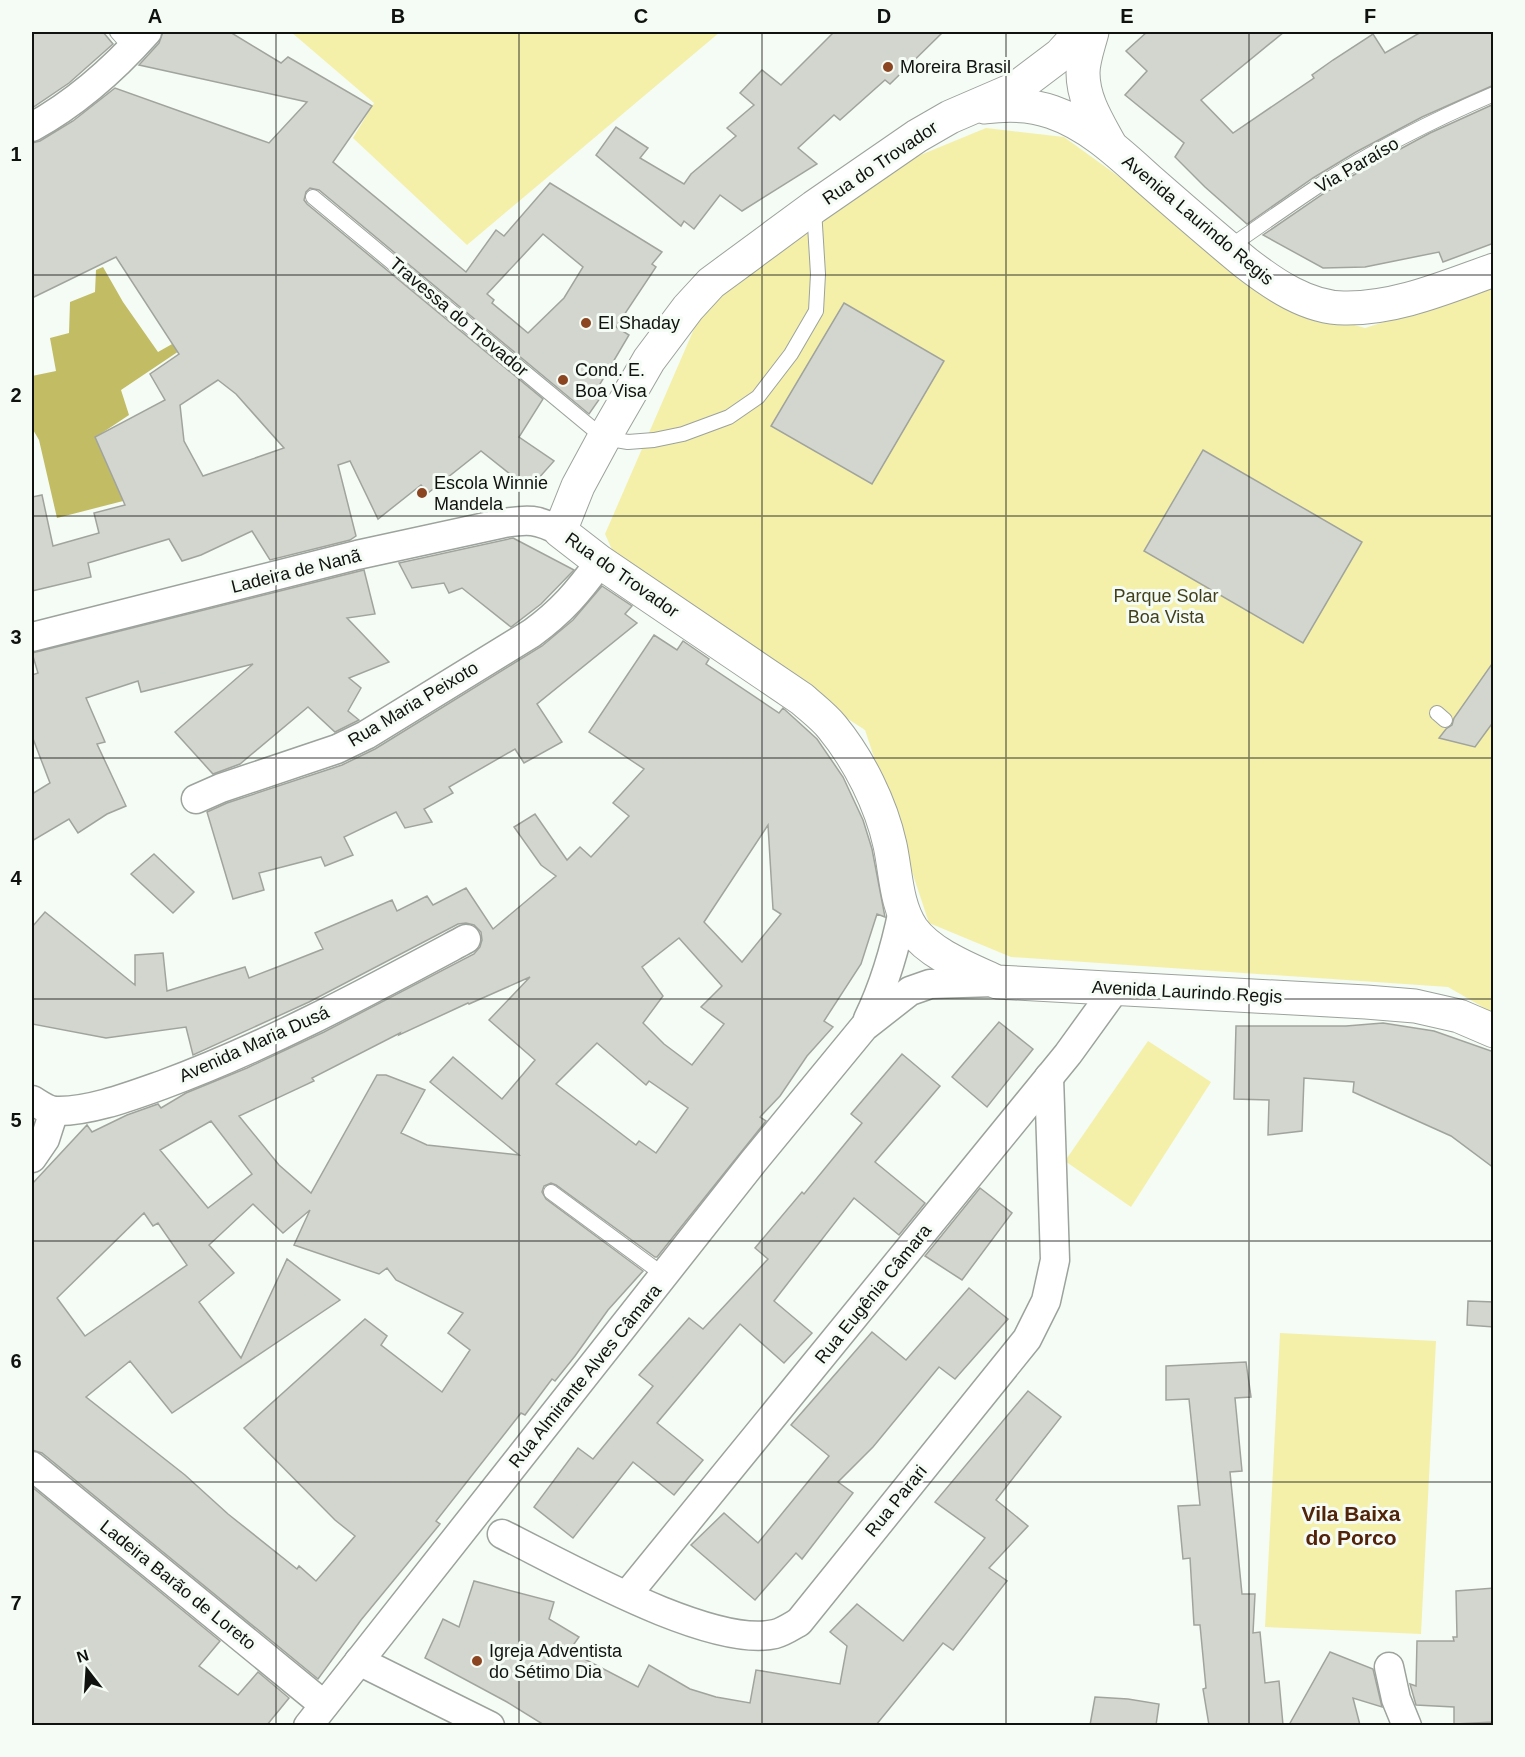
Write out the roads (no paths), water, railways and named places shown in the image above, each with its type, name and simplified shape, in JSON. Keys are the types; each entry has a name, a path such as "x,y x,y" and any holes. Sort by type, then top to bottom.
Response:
{"street":[{"name":"Rua do Trovador","path":"903,910 890,843 873,796 854,757 831,726 802,699 600,562 560,531 578,486 650,360 688,308 711,283 745,256 917,136 950,117 1015,89 1060,55 1082,32"},
{"name":"Avenida Laurindo Regis","path":"1092,32 1083,72 1085,92 1094,115 1112,147"},
{"path":"32,127 55,114 82,94 132,37"},
{"name":"Avenida Laurindo Regis","path":"974,108 1003,105 1030,106 1053,112 1080,124 1112,147 1228,248 1280,288 1312,301 1342,308 1379,305 1423,295 1494,270"},
{"name":"Ladeira de Nanã","path":"32,637 357,555 504,523 527,519 541,521 560,531"},
{"name":"Rua Maria Peixoto","path":"196,799 337,749 366,735 549,621 579,591 600,562"},
{"name":"Avenida Laurindo Regis","path":"903,910 913,930 932,948 997,982 1415,1006 1459,1016 1494,1031"},
{"name":"Rua Almirante Alves Câmara","path":"864,1027 879,996 895,949 903,910"},
{"name":"Avenida Maria Dusá","path":"43,1106 85,1107 135,1095 206,1069 361,996 466,939"},
{"name":"Rua Almirante Alves Câmara","path":"316,1715 753,1162 864,1027 910,991 930,984 997,982"},
{"name":"Rua Eugênia Câmara","path":"627,1595 1068,1054 1115,989"},
{"name":"Rua Parari","path":"502,1534 627,1595 700,1626 729,1633 775,1634 800,1622 1027,1339 1046,1301 1055,1260 1049,1077"},
{"path":"32,1158 45,1139 43,1106"},
{"name":"Ladeira Barão de Loreto","path":"32,1466 316,1715"},
{"path":"359,1661 489,1725"},
{"path":"1389,1667 1396,1699 1407,1725"}],"lane":[{"name":"Via Paraíso","path":"1228,248 1319,185 1355,164 1428,124 1494,94"},
{"name":"Travessa do Trovador","path":"313,197 604,438"},
{"path":"604,438 628,442 683,434 729,417 758,398 791,354 816,311 818,274 814,207"},
{"path":"551,1191 665,1276"}],"place":[{"name":"Moreira Brasil","path":"888,67"},
{"name":"El Shaday","path":"586,323"},
{"name":"Cond. E. Boa Visa","path":"563,380"},
{"name":"Escola Winnie Mandela","path":"422,493"},
{"name":"Igreja Adventista do Sétimo Dia","path":"477,1661"}],"district":[{"name":"Vila Baixa do Porco","path":"1351,1526"}],"park label":[{"name":"Parque Solar Boa Vista","path":"1166,606"}]}
